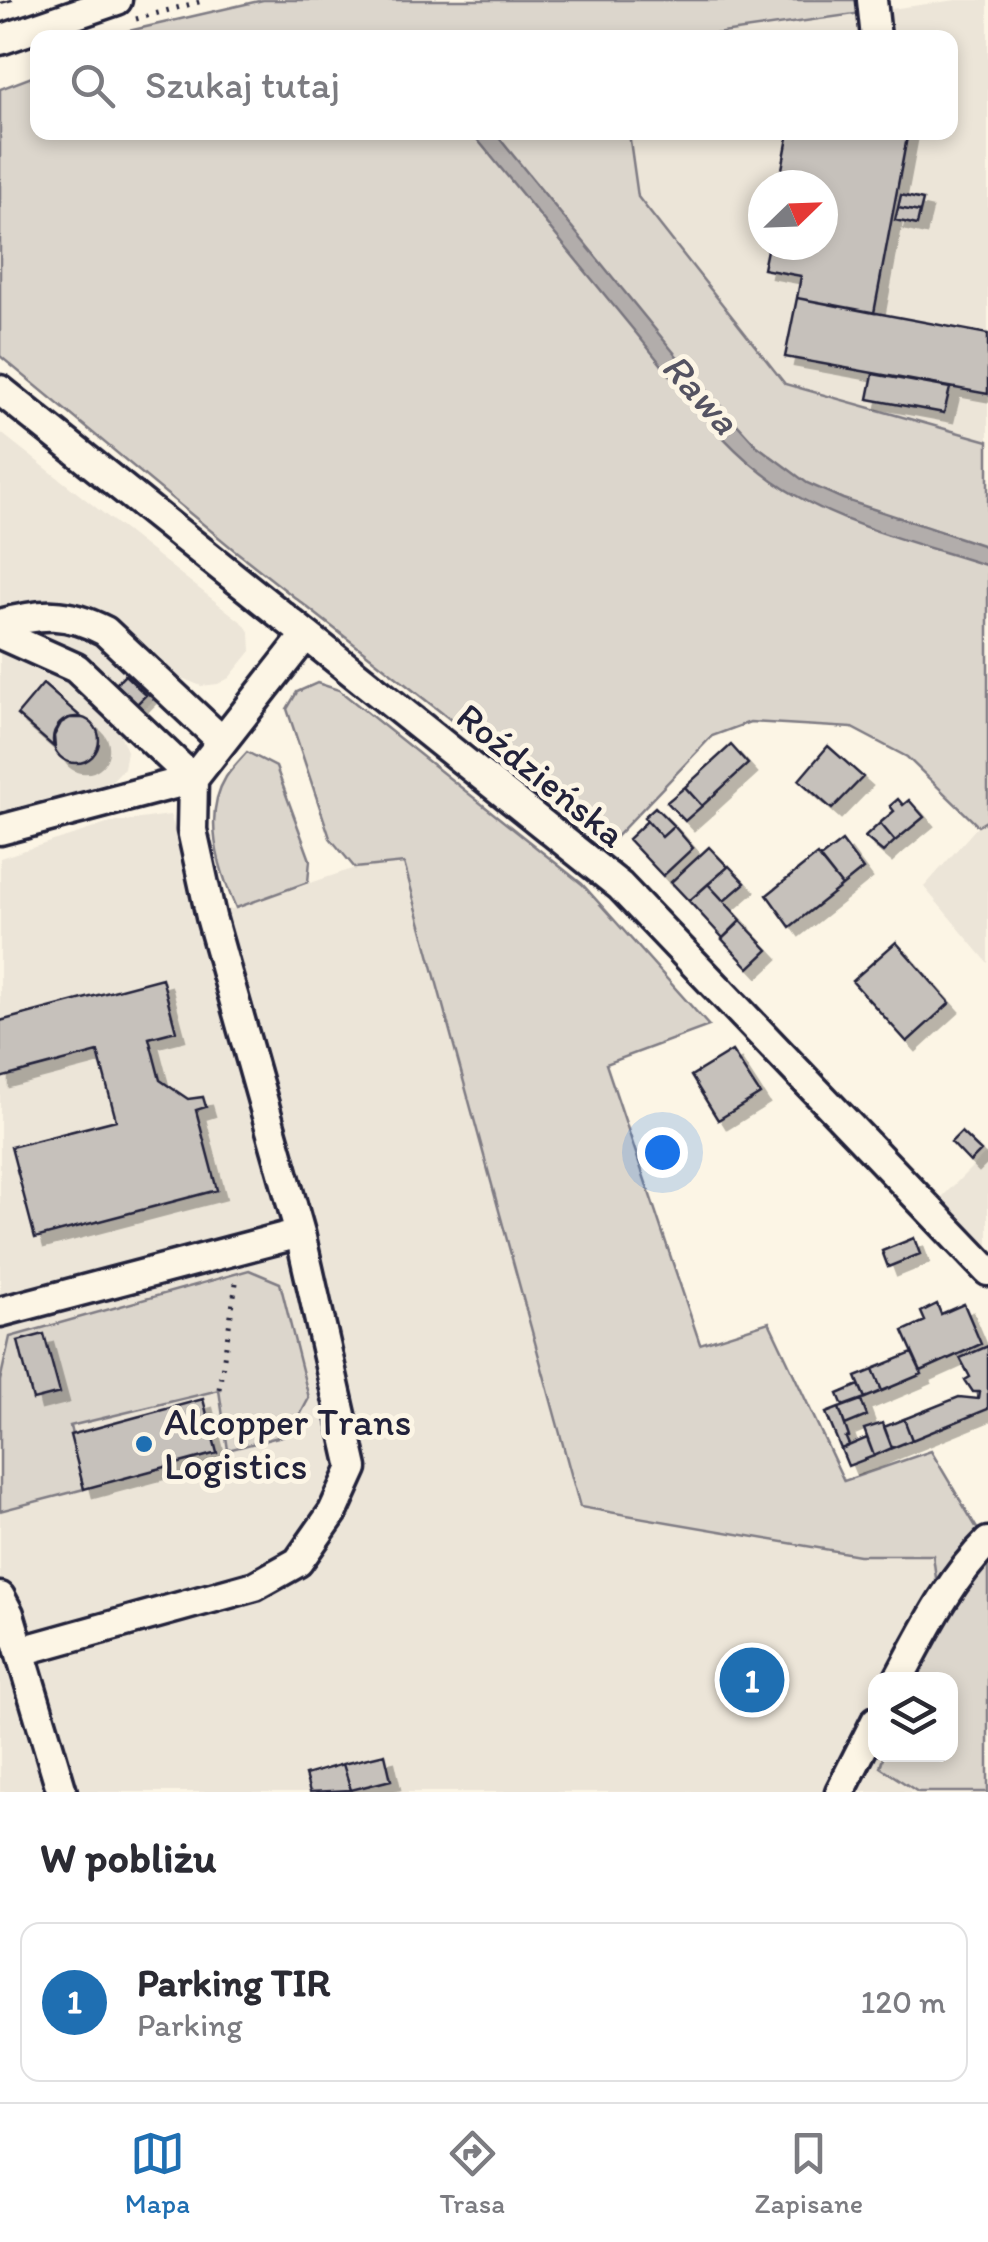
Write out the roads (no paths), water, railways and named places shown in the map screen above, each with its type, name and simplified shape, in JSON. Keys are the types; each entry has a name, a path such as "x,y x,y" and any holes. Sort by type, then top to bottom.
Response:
{"street":[{"path":"872,0 875,30"},
{"path":"0,40 86,8 126,10"},
{"name":"Roździeńska","path":"0,390 620,886 988,1270"},
{"path":"0,624 38,614 86,622 104,631 222,741"},
{"path":"0,634 76,668 193,779"},
{"path":"21,1652 254,1586 298,1562 333,1512 353,1468 300,1233 211,917 192,830 193,779 306,635"},
{"path":"0,830 193,779"},
{"path":"0,1312 300,1233"},
{"path":"902,1672 969,1561 988,1542"},
{"path":"0,1597 10,1614 62,1792"},
{"path":"840,1792 868,1738"}],"water":[{"name":"Rawa","path":"478,140 501,140 689,371 756,445 807,483 843,499 988,547 988,566 841,517 795,495 728,443"}],"tram line":[{"path":"0,3 12,0"}],"place":[{"name":"Alcopper Trans Logistics","path":"144,1444"},
{"name":"Parking TIR","path":"752,1680"}]}
